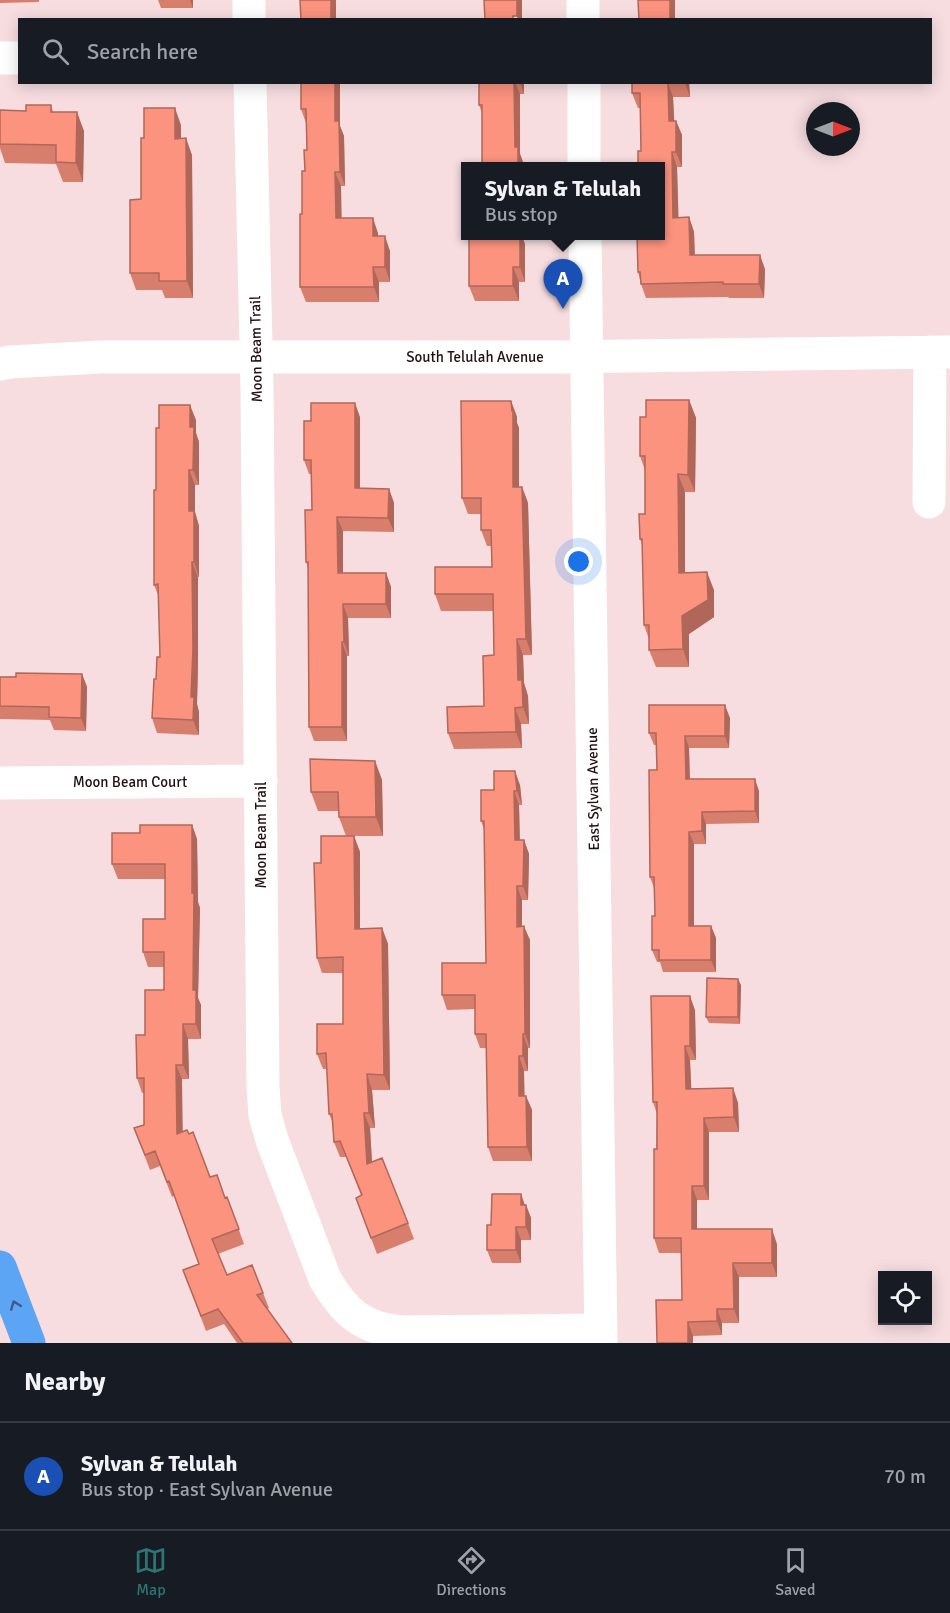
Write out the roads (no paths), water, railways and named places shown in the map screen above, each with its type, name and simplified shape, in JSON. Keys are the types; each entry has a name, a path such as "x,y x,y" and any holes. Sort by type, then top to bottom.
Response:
{"highway":[{"path":"0,1267 29,1343"}],"street":[{"path":"249,0 249,18"},
{"path":"583,0 583,18"},
{"path":"0,58 18,58"},
{"name":"Moon Beam Trail","path":"250,84 257,390 262,1087 265,1115 272,1140 325,1278 335,1296 350,1314 369,1325 387,1331 601,1337"},
{"path":"584,84 584,162"},
{"name":"East Sylvan Avenue","path":"585,240 601,1337"},
{"path":"929,502 940,352"},
{"name":"South Telulah Avenue","path":"0,364 59,359 940,352"},
{"name":"Moon Beam Court","path":"0,783 261,781"}],"place":[{"name":"Sylvan & Telulah","path":"563,309"}]}
